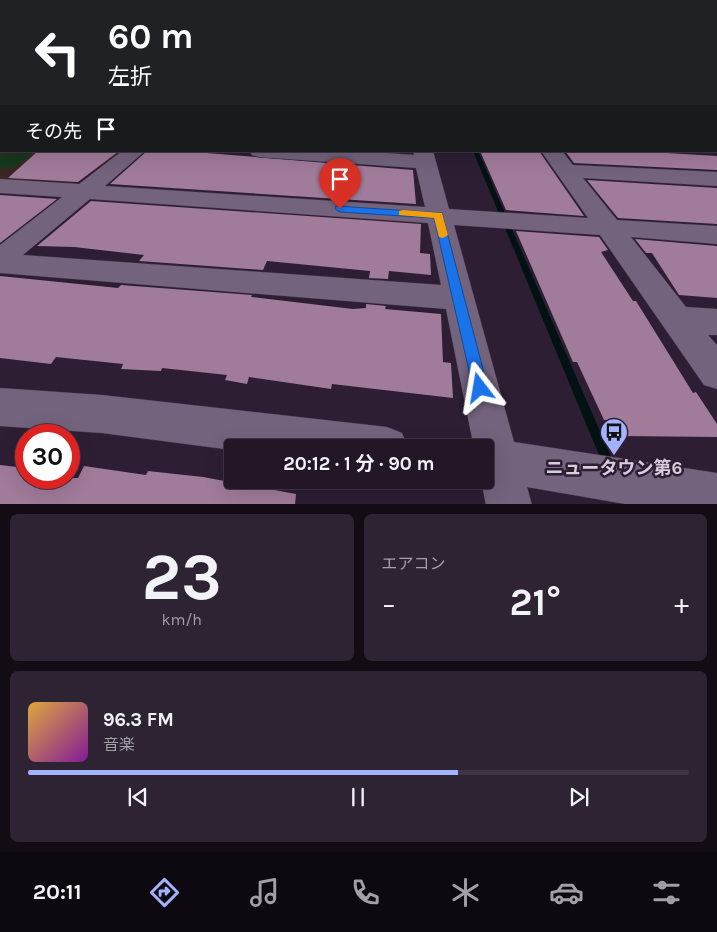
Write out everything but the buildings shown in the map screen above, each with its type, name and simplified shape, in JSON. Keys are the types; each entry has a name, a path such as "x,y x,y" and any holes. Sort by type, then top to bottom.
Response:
{"street":[{"path":"0,261 134,152"},
{"path":"286,152 424,157 458,298 487,439"},
{"path":"558,161 717,179"},
{"path":"558,161 717,373"},
{"path":"0,186 717,235"},
{"path":"0,261 458,298"},
{"path":"676,319 717,322"},
{"path":"0,407 102,414 312,439"},
{"path":"494,461 618,492 717,496"},
{"path":"494,468 508,504"}],"shaded area":[{"path":"0,152 121,152 80,181 74,183 33,180 0,181"}],"green space":[{"path":"32,153 14,168 0,168 0,155"}],"waterway":[{"path":"475,152 608,463"}],"slow traffic":[{"path":"403,213 438,216 443,235"}],"place":[{"name":"ニュータウン第6","path":"614,456"}],"route":[{"path":"340,209 438,216 480,388"}]}
